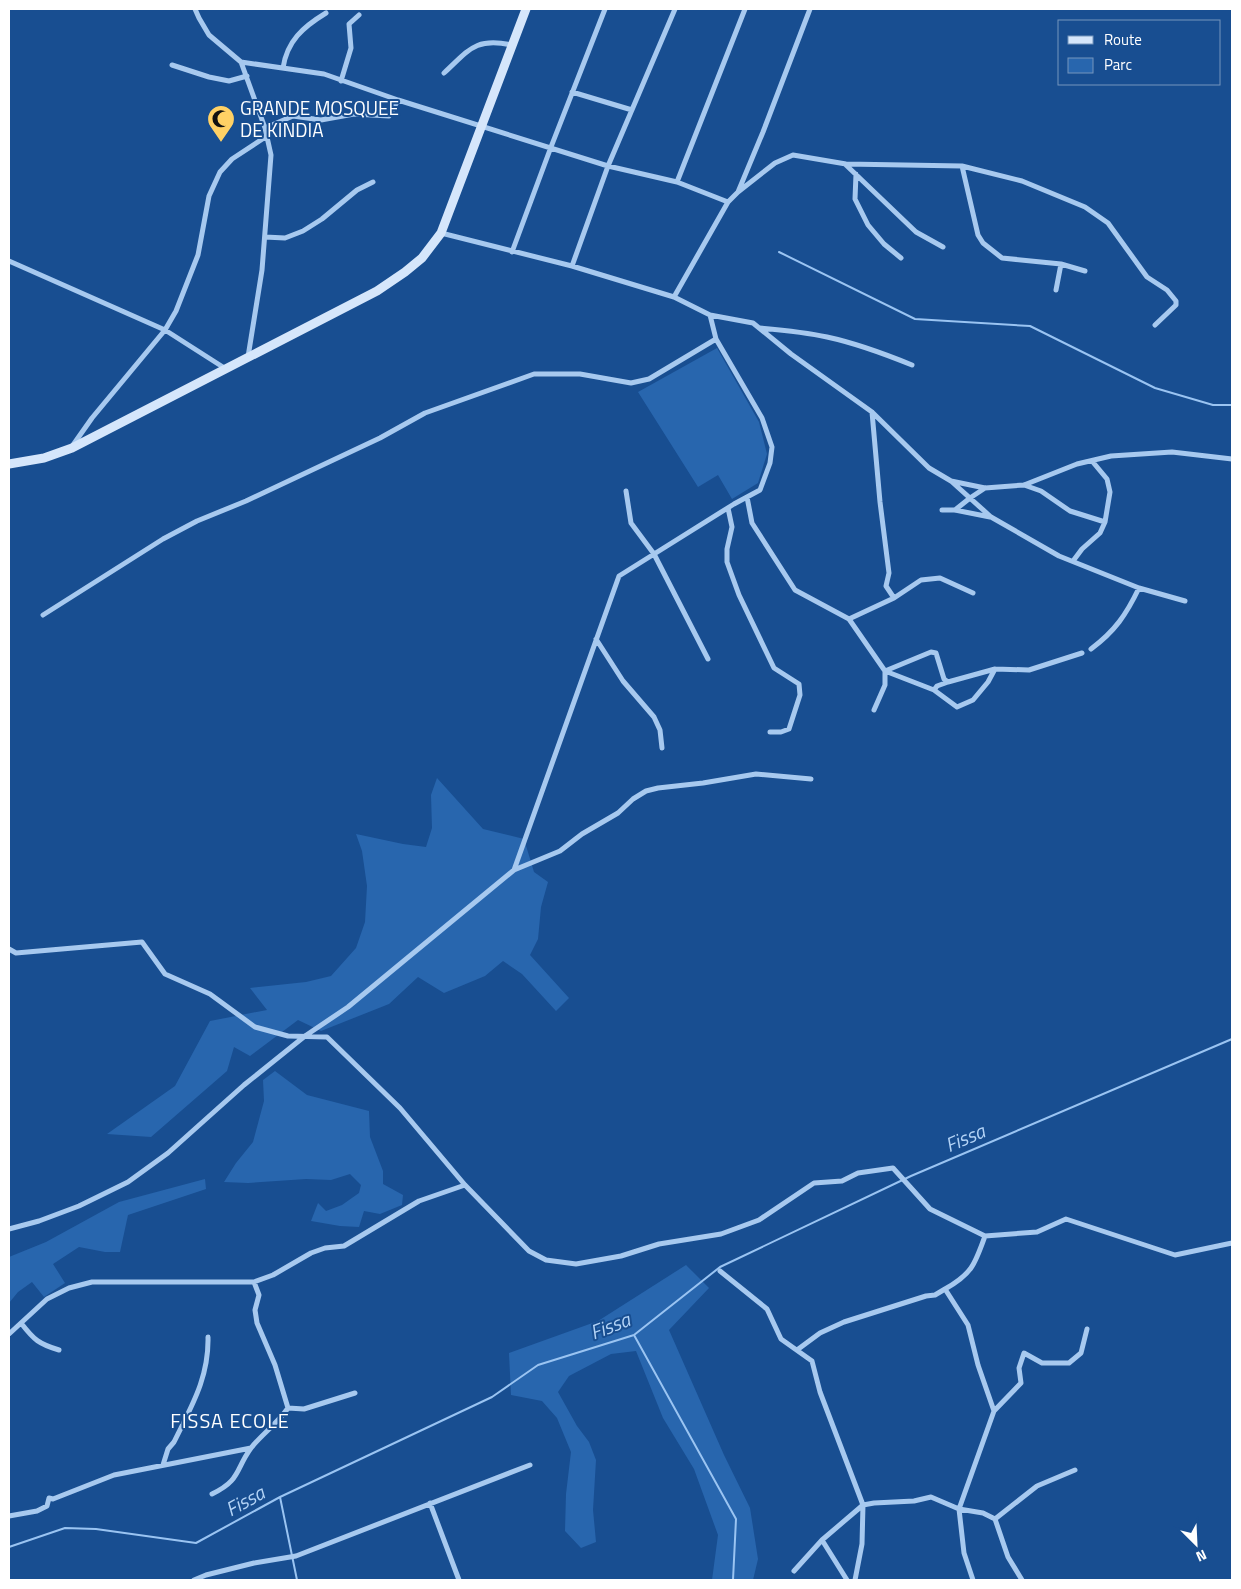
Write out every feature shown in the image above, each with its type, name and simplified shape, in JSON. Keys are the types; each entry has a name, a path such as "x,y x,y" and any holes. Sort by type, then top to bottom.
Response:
{"main road":[{"path":"9,464 44,458 72,448 377,291 422,258 441,233 526,9"}],"street":[{"path":"195,9 209,35 242,62 324,74 398,100 608,166 677,182 728,202"},
{"path":"512,252 605,9"},
{"path":"572,266 608,166 675,9"},
{"path":"677,182 745,9"},
{"path":"738,192 810,9"},
{"path":"283,68 287,50 307,25 326,14"},
{"path":"341,80 351,48 350,24 359,15"},
{"path":"444,73 473,46 496,42 512,45"},
{"path":"242,62 265,128 271,155 262,270 248,357"},
{"path":"172,65 209,77 229,81 246,76"},
{"path":"572,92 632,110"},
{"path":"265,128 293,116 321,120 354,114 389,116 398,100"},
{"path":"72,448 92,418 166,330 176,311 198,255 209,196 220,172 232,159 266,136"},
{"path":"674,297 728,202 775,163 793,155 846,164 962,166 1022,181 1085,207 1108,224 1147,276 1167,290 1176,301 1176,305 1155,325"},
{"path":"846,164 916,232 943,247"},
{"path":"962,166 978,235 982,243 1002,258 1061,264 1085,271"},
{"path":"856,174 855,199 868,225 884,244 901,258"},
{"path":"265,237 285,238 303,231 322,219 357,190 373,182"},
{"path":"441,233 572,266 674,297 710,315 753,323 791,354 872,412 929,468 951,481 991,517 1059,556 1139,588 1185,601"},
{"path":"9,261 166,330 226,369"},
{"path":"1056,290 1061,264"},
{"path":"514,870 619,576 760,490 770,463 772,447 762,418 716,339 710,315"},
{"path":"760,328 796,331 828,337 912,365"},
{"path":"42,615 163,539 197,521 246,501 380,438 425,413 534,374 580,374 631,382 649,379 716,339"},
{"path":"872,412 889,573 886,586 894,598"},
{"path":"951,481 986,488 1024,485 1077,464 1111,456 1172,452 1232,459"},
{"path":"1073,562 1082,549 1100,533 1106,522 1110,492 1107,479 1092,461"},
{"path":"1024,485 1041,491 1070,511 1106,522"},
{"path":"955,510 986,488"},
{"path":"626,491 631,523 654,554 708,659"},
{"path":"747,497 752,523 795,590 849,619 885,671 934,690 958,708 973,700 988,682 995,669"},
{"path":"728,508 732,527 727,549 727,562 739,595 774,668 799,684 800,695 789,729 780,732 770,732"},
{"path":"942,510 955,510 991,517"},
{"path":"849,619 894,598 921,580 940,578 973,593"},
{"path":"1091,649 1108,636 1117,626 1139,588"},
{"path":"596,640 623,681 654,716 660,730 662,748"},
{"path":"885,671 931,652 936,653 944,679 948,682"},
{"path":"934,690 937,686 948,682 995,669 1028,670 1082,654"},
{"path":"874,710 885,685 885,671"},
{"path":"9,1229 39,1221 79,1206 128,1182 168,1153 244,1084 305,1036 348,1007 514,870 560,851 582,834 618,813 633,799 646,791 756,774 811,779"},
{"path":"9,949 16,953 142,942 165,974 210,994 255,1027 288,1036 327,1037 400,1108 465,1185 529,1251 546,1260 576,1264 621,1256 659,1244 722,1234 758,1220 814,1183 842,1181 858,1173 893,1168 930,1209 985,1236 1038,1232 1066,1219 1174,1255 1232,1243"},
{"path":"9,1334 47,1299 69,1288 92,1282 254,1282 273,1275 311,1253 325,1248 344,1246 419,1201 465,1185"},
{"path":"797,1350 820,1333 844,1322 926,1296 935,1295 960,1281 976,1263 985,1236"},
{"path":"720,1271 767,1309 781,1339 812,1361 820,1392 863,1505 862,1544 855,1580"},
{"path":"212,1494 231,1483 251,1448 281,1419 288,1408 275,1365 257,1323 254,1310 259,1295 254,1282"},
{"path":"945,1289 968,1325 978,1365 994,1411"},
{"path":"21,1323 32,1337 42,1345 59,1350"},
{"path":"973,1580 964,1553 958,1509 994,1411 1021,1383 1018,1368 1024,1353 1042,1364 1069,1363 1081,1353 1087,1329"},
{"path":"163,1465 168,1449 174,1442 204,1376 208,1337"},
{"path":"288,1408 304,1408 355,1394"},
{"path":"9,1516 36,1511 46,1506 48,1498 53,1499 114,1475 251,1448"},
{"path":"194,1580 208,1578 254,1563 296,1556 530,1465"},
{"path":"995,1519 1037,1486 1075,1470"},
{"path":"794,1571 822,1540 863,1505 914,1501 931,1497 958,1509 983,1513 995,1519 1008,1558 1022,1580"},
{"path":"430,1503 460,1580"},
{"path":"822,1540 847,1580"}],"green space":[{"path":"717,348 759,422 767,454 758,483 732,499 718,475 698,487 638,392"},
{"path":"437,778 483,829 524,839 534,872 548,882 541,907 538,939 530,955 569,998 556,1011 522,974 503,961 485,976 444,993 418,977 389,1004 321,1031 298,1020 250,1056 234,1047 227,1071 151,1137 107,1134 175,1086 210,1021 267,1010 250,988 306,982 331,976 356,948 365,922 367,886 362,851 356,834 426,847 432,828 431,795"},
{"path":"275,1071 307,1095 369,1111 370,1137 383,1171 383,1184 403,1195 402,1205 380,1214 364,1211 359,1227 340,1226 311,1221 318,1203 326,1211 342,1205 359,1193 361,1185 350,1174 331,1180 224,1182 253,1142 264,1101 263,1080"},
{"path":"205,1179 206,1189 128,1215 120,1252 105,1252 79,1247 53,1264 65,1283 44,1297 32,1282 18,1292 9,1303 9,1257 46,1242 119,1202"},
{"path":"686,1265 709,1288 669,1330 724,1455 750,1508 758,1559 753,1580 712,1580 718,1535 694,1469 663,1418 636,1351 611,1354 569,1376 558,1392 577,1426 589,1442 596,1460 593,1510 596,1542 581,1548 565,1531 566,1494 571,1452 557,1418 542,1401 511,1395 509,1353 598,1321"}],"waterway":[{"path":"779,252 915,319 1030,326 1155,388 1213,405 1232,405"},
{"name":"Fissa","path":"9,1547 65,1528 96,1529 196,1543 280,1497 492,1397 538,1365 634,1335 720,1267 911,1176 1232,1039"},
{"path":"634,1335 736,1519 733,1580"},
{"path":"280,1497 297,1580"}],"place":[{"name":"GRANDE MOSQUEE DE KINDIA","path":"221,143"}],"district":[{"name":"FISSA ECOLE","path":"230,1421"}]}
